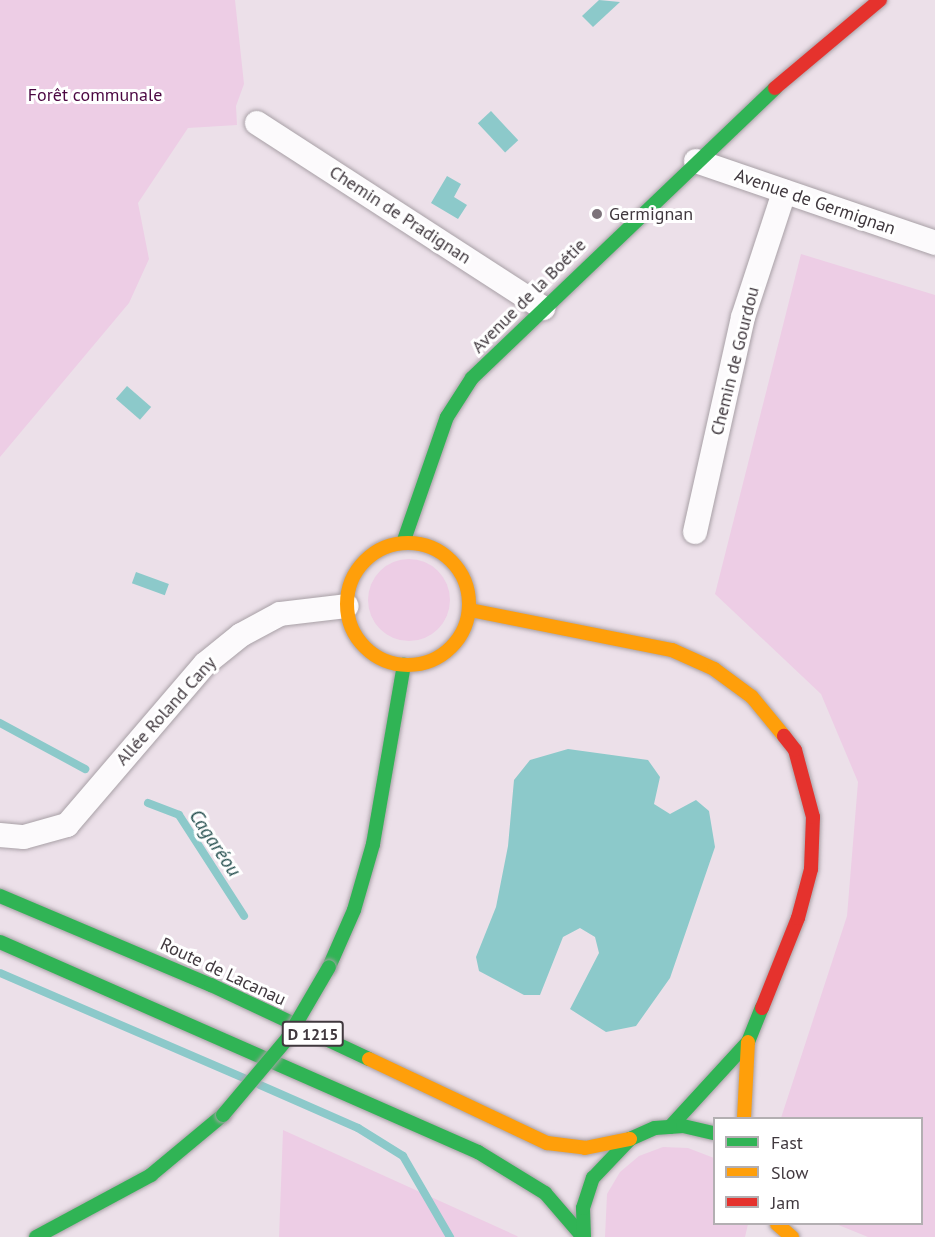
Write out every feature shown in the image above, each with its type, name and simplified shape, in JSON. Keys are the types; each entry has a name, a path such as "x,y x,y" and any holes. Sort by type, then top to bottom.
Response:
{"main road":[{"name":"Avenue de la Boétie","path":"404,543 447,417 472,378 696,161 814,52 880,0"},
{"path":"404,543 421,544 452,561 469,592 470,610 455,644 423,663 404,665 371,653 358,640 347,606 349,588 369,556 404,543"},
{"path":"470,610 493,610 672,651 714,669 752,697 795,750 813,817 811,869 784,958 748,1042 670,1127"},
{"path":"36,1237 151,1175 223,1115 287,1039 329,967 354,910 373,844 404,665"},
{"name":"Route de Lacanau","path":"0,896 211,985 547,1143 585,1148 630,1139 670,1127"},
{"name":"D 1215","path":"0,942 478,1152 545,1193 583,1237"},
{"path":"744,1117 748,1042"},
{"path":"670,1127 713,1133"},
{"path":"583,1237 583,1208 593,1178 609,1156 630,1139"},
{"path":"777,1225 792,1237"}],"street":[{"name":"Chemin de Pradignan","path":"257,123 543,309"},
{"name":"Avenue de Germignan","path":"696,161 935,243"},
{"name":"Chemin de Gourdou","path":"695,532 743,317 784,192"},
{"name":"Allée Roland Cany","path":"0,835 24,837 67,825 205,664 241,635 280,614 347,606"}],"green space":[{"name":"Forêt communale","path":"0,0 235,0 244,84 236,106 237,125 188,128 138,203 149,259 129,303 0,457"},
{"path":"801,254 935,295 935,1237 868,1237 838,1225 923,1225 923,1117 781,1117 847,916 858,782 821,694 715,594"},
{"path":"409,559 425,562 438,571 447,584 450,600 447,616 438,629 425,638 409,641 393,638 380,629 371,616 368,600 371,584 380,571 393,562"},
{"path":"283,1130 517,1236 518,1237 279,1237"},
{"path":"663,1147 688,1148 713,1158 713,1225 748,1225 745,1237 605,1237 607,1194 620,1172 639,1156"}],"water":[{"path":"599,0 620,2 593,27 582,16"},
{"path":"491,111 518,140 505,153 478,123"},
{"path":"447,176 461,184 454,197 467,205 458,219 431,203"},
{"path":"127,386 151,407 140,420 116,399"},
{"path":"136,572 169,584 165,595 132,583"},
{"path":"568,749 648,760 660,777 654,804 670,814 696,800 709,811 715,847 670,978 636,1026 606,1032 570,1009 599,953 595,937 580,928 563,937 540,995 524,995 479,971 476,957 496,907 508,846 514,780 530,760"}],"waterway":[{"name":"Cagaréou","path":"0,723 85,769"},
{"name":"Cagaréou","path":"148,803 179,815 244,916"},
{"path":"0,973 244,1078"},
{"path":"260,1085 358,1128 403,1156 450,1237"}],"traffic: fast":[{"path":"403,543 447,417 472,378 775,88"},
{"path":"329,967 354,910 373,844 404,665"},
{"path":"0,896 211,985 369,1059"},
{"path":"0,942 478,1152 545,1193 583,1237"},
{"path":"223,1115 287,1039 329,967"},
{"path":"670,1127 748,1042 762,1008"},
{"path":"36,1237 151,1175 223,1115"},
{"path":"584,1237 583,1208 593,1178 630,1139 655,1128 683,1126 713,1133"}],"traffic: slow":[{"path":"408,543 431,548 442,553 451,561 459,570 464,581 469,604 464,627 459,638 451,647 442,655 431,660 408,665 385,660 374,655 365,647 357,638 352,627 347,604 352,581 357,570 365,561 374,553 385,548 408,543"},
{"path":"470,610 672,650 714,669 752,697 784,736"},
{"path":"744,1117 748,1042"},
{"path":"369,1059 547,1143 585,1148 630,1139"},
{"path":"778,1225 792,1237"}],"traffic: jam":[{"path":"775,88 880,0"},
{"path":"762,1008 798,918 811,869 813,817 795,750 784,736"}],"place":[{"name":"Germignan","path":"597,214"}]}
